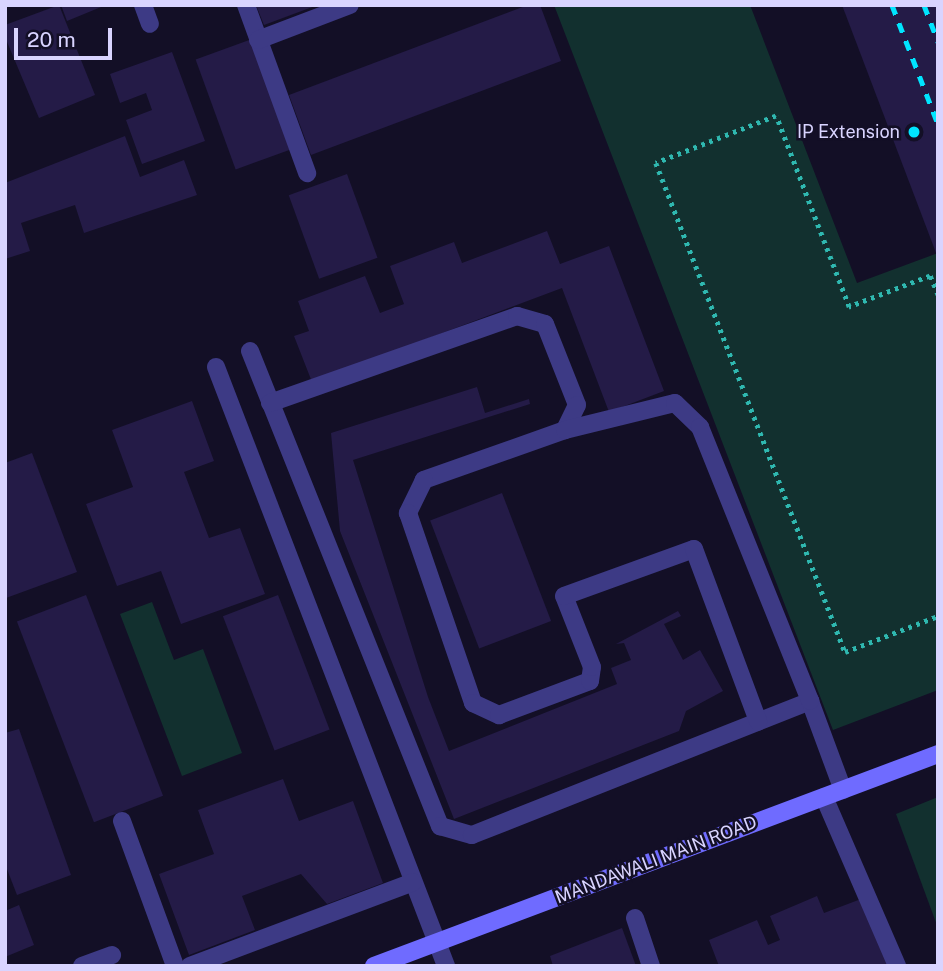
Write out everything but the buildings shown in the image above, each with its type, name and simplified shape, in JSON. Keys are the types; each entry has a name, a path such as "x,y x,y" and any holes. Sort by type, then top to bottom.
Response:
{"street":[{"path":"143,5 150,24"},
{"path":"246,5 307,173"},
{"path":"258,40 351,5"},
{"path":"270,403 517,316 545,324 577,405 565,430"},
{"path":"250,351 440,826 472,835 810,701"},
{"path":"216,367 446,966"},
{"path":"758,721 694,549 564,596 592,667 590,681 499,715 473,703 408,513 424,480 565,430 675,403 701,428 810,701 842,790"},
{"name":"MANDAWALI MAIN ROAD","path":"374,966 938,754"},
{"path":"824,797 897,966"},
{"path":"122,821 174,966"},
{"path":"190,966 414,882"},
{"path":"635,918 651,966"},
{"path":"82,966 112,955"}],"path":[{"path":"938,295 930,276 849,307 776,116 656,163 845,652 938,616"}],"green space":[{"path":"554,5 750,5 857,283 938,253 938,690 833,730"},
{"path":"152,602 174,660 203,649 242,753 182,776 120,614"},
{"path":"938,797 938,928 896,814"}],"railway":[{"path":"892,5 938,124"},
{"path":"924,5 938,42"}],"place":[{"name":"IP Extension","path":"914,132"}]}
